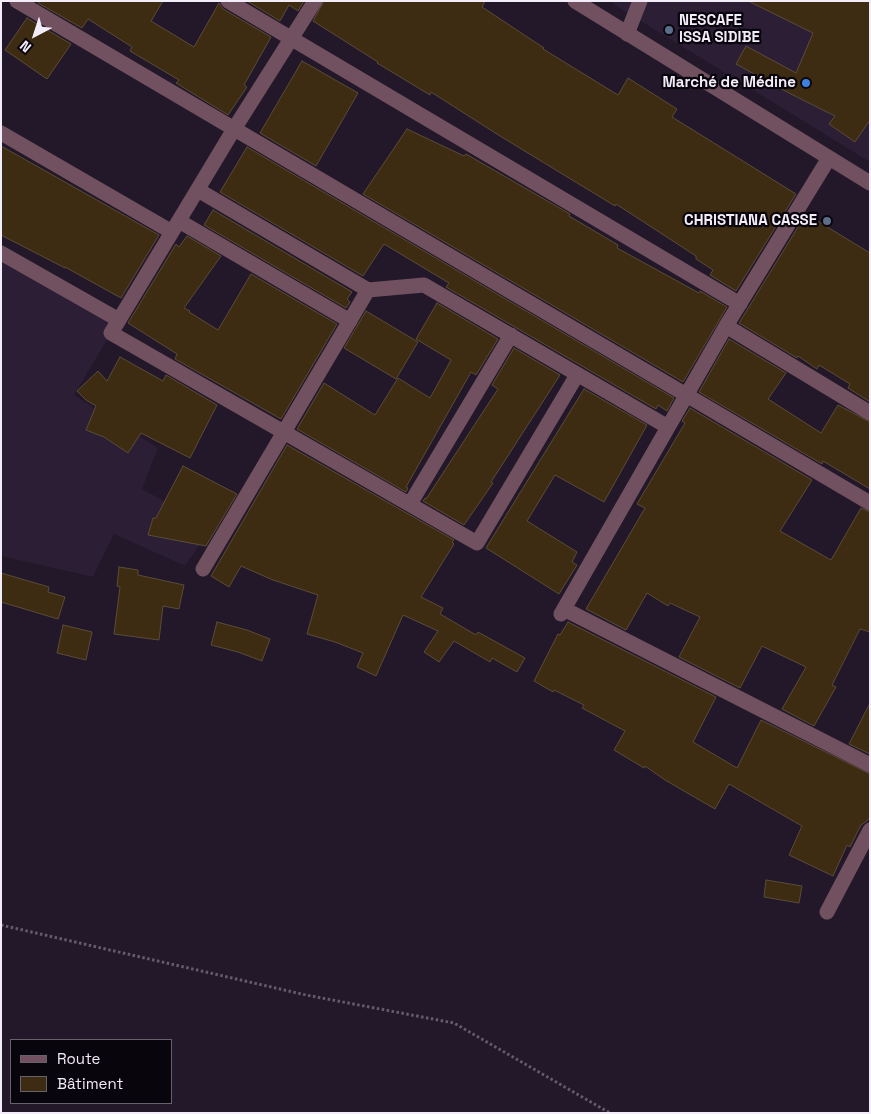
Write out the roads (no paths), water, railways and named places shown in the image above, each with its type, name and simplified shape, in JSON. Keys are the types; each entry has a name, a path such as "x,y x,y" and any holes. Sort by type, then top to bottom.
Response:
{"street":[{"path":"17,1 686,396 870,502"},
{"path":"228,1 740,304"},
{"path":"315,1 234,129 112,333 477,543 577,375"},
{"path":"575,1 870,183"},
{"path":"627,34 640,1"},
{"path":"1,133 350,320"},
{"path":"829,158 726,326 562,611 870,765"},
{"path":"198,190 368,290 424,285 668,427"},
{"path":"1,253 119,320"},
{"path":"203,569 368,290"},
{"path":"726,326 870,413"},
{"path":"410,504 510,335"},
{"path":"827,912 870,830"}],"place":[{"name":"NESCAFE ISSA SIDIBE","path":"669,30"},
{"name":"Marché de Médine","path":"806,83"},
{"name":"CHRISTIANA CASSE","path":"827,221"}]}
